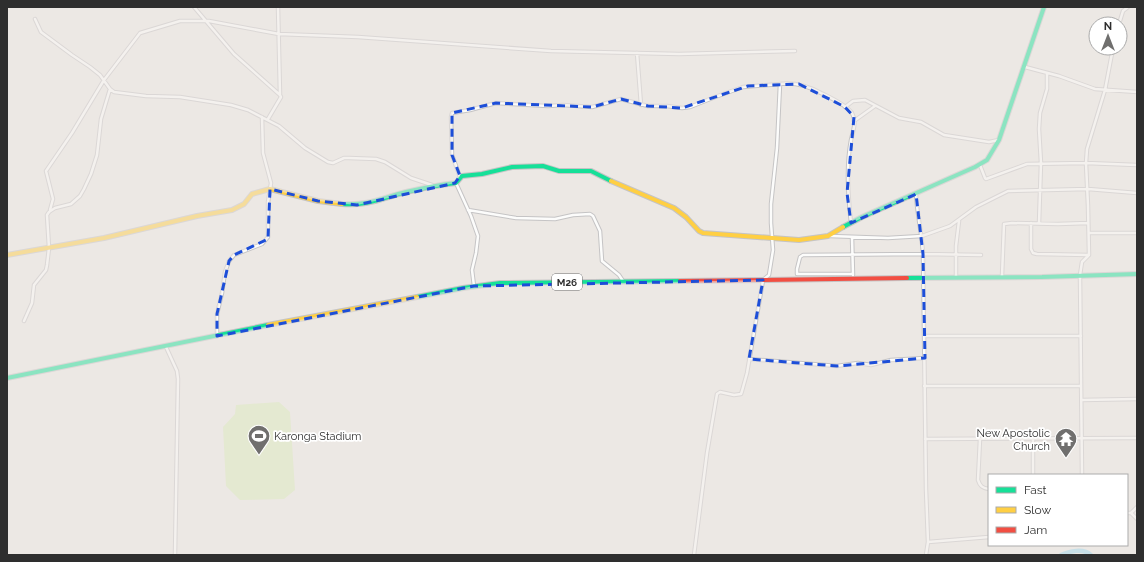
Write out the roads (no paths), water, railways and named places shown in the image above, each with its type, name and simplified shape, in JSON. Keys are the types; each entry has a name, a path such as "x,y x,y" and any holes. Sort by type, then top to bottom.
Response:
{"street":[{"path":"194,7 234,54 280,95"},
{"path":"268,120 281,97 278,7"},
{"path":"828,236 851,223 980,165 986,160 999,140 1044,7"},
{"path":"1121,16 1123,10 1128,7"},
{"path":"35,19 39,30 43,34 72,56 90,67 114,92 146,96 180,97 231,105 254,112 279,126 305,148 328,162 332,163 344,158 376,159 385,162 411,178 434,186"},
{"path":"24,321 32,303 34,284 46,270 49,248 47,215 54,199 46,171 72,133 104,80 140,33 180,22 205,21 279,34 358,37 551,51 727,53 796,51"},
{"path":"637,53 641,104"},
{"path":"1082,474 1080,275 1081,266 1089,255 1086,163 1089,142 1105,90 1111,56"},
{"path":"1024,66 1095,89 1137,92"},
{"path":"1040,224 1039,190 1041,163 1039,129 1040,113 1047,89 1047,73"},
{"path":"694,555 707,453 717,394 720,392 734,395 741,394 747,373 764,280 769,276 773,253 771,204 777,148 780,84"},
{"path":"460,176 452,155 452,112 470,110 496,103 592,107 621,100 654,106 677,108 690,107 715,96 743,87 798,84 809,87 845,106 851,112 854,121 848,193 851,223"},
{"path":"50,210 71,204 80,196 84,189 91,174 97,154 102,119 110,89"},
{"path":"845,106 859,100 867,101 899,118 921,122 944,136 989,142 999,140"},
{"path":"854,121 875,106"},
{"path":"217,336 217,314 221,301 228,261 234,255 262,244 267,240 269,225 268,197 270,177 263,153 262,117"},
{"path":"980,165 984,178 986,179 1023,165 1041,163 1137,165"},
{"path":"460,176 482,174 512,167 543,166 560,171 591,171 617,184 674,208 686,216 699,231 703,233 798,240 828,236 888,238 922,236 945,228 958,221 976,207 1002,193 1013,190 1088,189 1137,193"},
{"path":"456,183 460,176"},
{"path":"7,255 131,232 197,216 232,210 244,204 252,194 270,189 318,200 357,205 378,201 405,192 456,183"},
{"path":"456,183 478,236 472,270 474,286"},
{"path":"916,194 923,254 925,336 924,386 928,542 926,555"},
{"path":"468,210 516,218 554,219 573,215 590,214 593,216 600,231 602,261 619,275 623,281"},
{"path":"956,276 958,221"},
{"path":"1002,276 1004,224 1088,222"},
{"path":"1031,223 1031,249 1033,253 1089,255"},
{"path":"1089,233 1137,233"},
{"path":"852,237 852,255 854,276 797,274 799,259 803,255 852,255 957,253 980,255"},
{"name":"M26","path":"7,378 474,286 500,283 764,280 854,276 923,278 956,276 1042,277 1137,274"},
{"path":"925,336 1081,336"},
{"path":"166,347 177,371 178,379 175,555"},
{"path":"749,360 837,366 858,364 871,365 891,360 925,358"},
{"path":"924,386 1081,386"},
{"path":"1082,400 1137,399"},
{"path":"925,439 1137,438"},
{"path":"980,439 978,480 983,488 988,489"},
{"path":"1033,439 1033,474"},
{"path":"1137,507 1131,513 1137,519"},
{"path":"928,542 988,537"}],"waterway":[{"path":"1061,555 1072,551 1084,551 1091,555"}],"place":[{"name":"Karonga Stadium","path":"259,456"},
{"name":"New Apostolic Church","path":"1066,458"}]}
